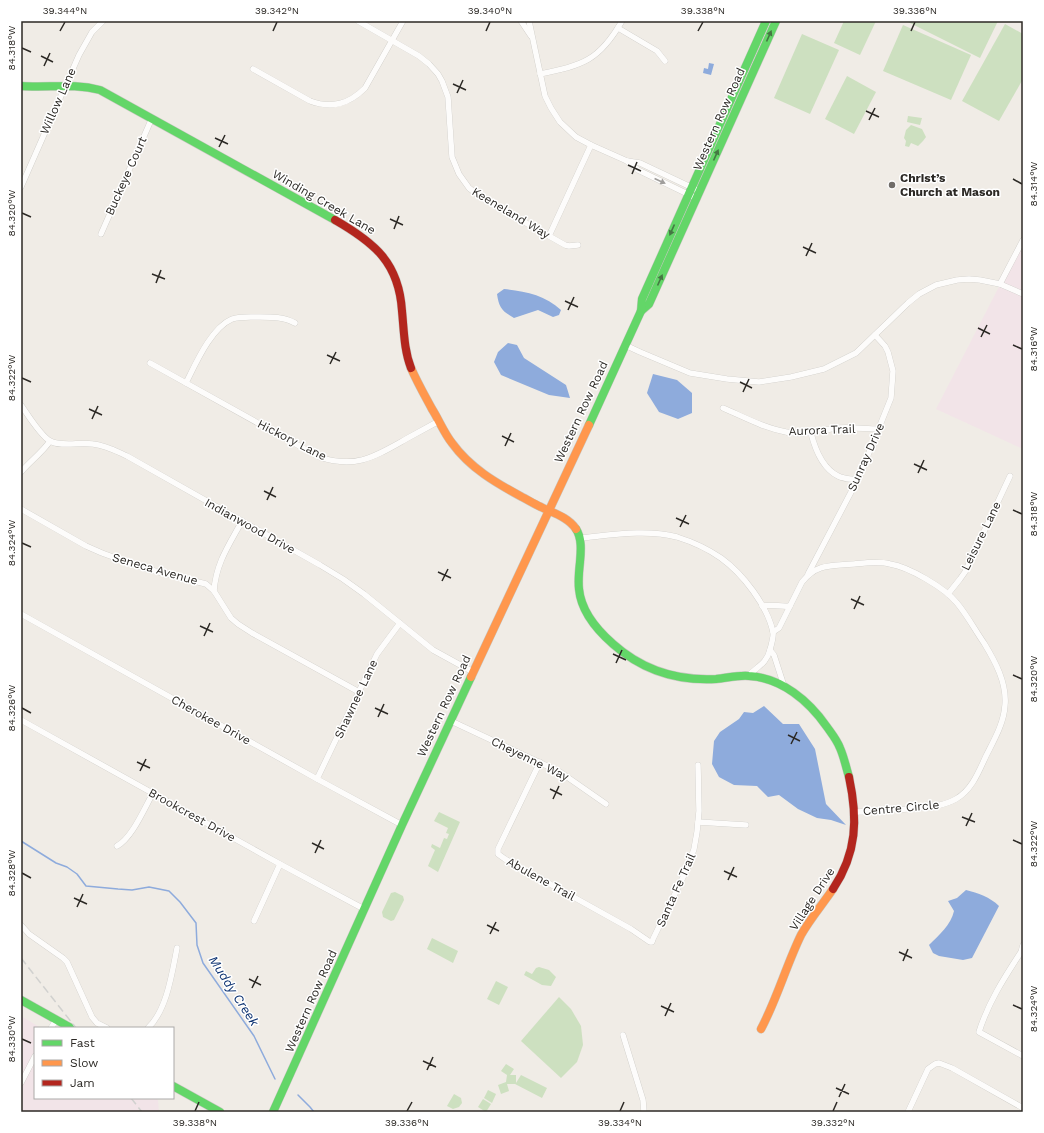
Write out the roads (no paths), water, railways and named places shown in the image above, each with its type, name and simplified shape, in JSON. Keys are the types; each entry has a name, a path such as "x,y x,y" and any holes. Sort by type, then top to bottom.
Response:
{"street":[{"name":"Willow Lane","path":"21,187 65,85 87,39 103,21"},
{"name":"Keeneland Way","path":"358,21 419,56 438,74 446,89 449,106 452,158 463,181 469,188 482,198 565,245 578,245"},
{"path":"253,69 310,101 318,104 335,105 352,99 365,88 403,21"},
{"path":"521,21 532,37"},
{"path":"529,21 546,96 555,115 569,132 591,145 626,161 640,164 698,195"},
{"path":"540,74 571,68 590,59 603,48 622,21"},
{"name":"Western Row Road","path":"273,1112 402,825 641,311 642,299 766,21"},
{"name":"Western Row Road","path":"641,311 649,304 776,21"},
{"path":"618,28 657,51 665,61"},
{"name":"Winding Creek Lane","path":"21,86 30,88 82,85 100,90 324,214 371,243 385,260 397,283 401,296 404,343 416,380 452,444 470,464 483,474 549,511"},
{"name":"Buckeye Court","path":"101,234 152,118"},
{"path":"549,236 591,145"},
{"path":"1000,284 1023,240"},
{"path":"625,345 690,373 759,382 791,377 824,368 856,353 908,303 919,294 936,285 957,280 980,280 1000,284 1023,294"},
{"path":"186,382 212,335 224,323 232,319 245,316 279,317 288,319 295,323"},
{"name":"Sunray Drive","path":"807,576 857,480 891,398 893,371 885,346 875,335"},
{"name":"Hickory Lane","path":"150,363 319,457 336,461 354,462 371,457 391,448 439,421"},
{"path":"21,405 40,431 50,441 47,446 21,472"},
{"name":"Aurora Trail","path":"723,408 774,430 798,434 839,428 879,429"},
{"path":"811,433 813,442 822,462 830,471 839,476 857,480"},
{"name":"Indianwood Drive","path":"50,441 60,444 90,443 103,446 127,456 343,579 388,612 433,650 473,672"},
{"name":"Leisure Lane","path":"948,594 965,572 1010,476"},
{"name":"Seneca Avenue","path":"21,509 86,546 102,553 143,568 206,584 214,591 231,618 238,624 359,692"},
{"path":"549,511 575,526 578,530 580,538 652,533 677,537 709,550 726,562 747,584 762,606 768,617 773,632 770,650 764,662 749,675"},
{"path":"214,591 215,579 220,562 242,521"},
{"name":"Village Drive","path":"580,538 578,580 582,602 592,621 600,631 622,652 647,668 659,673 676,677 688,679 718,679 749,675 770,680 784,686 802,698 814,709 836,741 845,761 854,812 853,839 847,864 837,883 818,908 803,933 770,1013 761,1030"},
{"name":"Centre Circle","path":"807,576 817,569 830,566 886,563 906,569 948,594 969,619 987,648 1000,675 1005,696 1002,721 997,733 973,783 964,794 950,802 933,806 854,812"},
{"path":"773,632 779,628 802,582 807,576"},
{"path":"762,606 790,606"},
{"name":"Cherokee Drive","path":"21,614 402,825"},
{"name":"Shawnee Lane","path":"318,779 377,654 400,623"},
{"path":"770,650 774,655 784,686"},
{"name":"Brookcrest Drive","path":"21,720 364,909"},
{"name":"Cheyenne Way","path":"451,721 568,776 606,804"},
{"name":"Abulene Trail","path":"540,762 498,850 498,854 652,942"},
{"name":"Santa Fe Trail","path":"652,942 691,857 698,822 698,765"},
{"path":"117,846 124,842 129,835 153,793"},
{"path":"698,822 746,825"},
{"path":"254,921 280,864"},
{"path":"21,925 29,934 67,962 92,1017 97,1023 105,1027"},
{"path":"1023,945 996,991 983,1019 979,1032 1023,1056"},
{"path":"149,1027 154,1021 170,985 177,948"},
{"path":"21,1000 69,1027"},
{"path":"52,1027 56,1020"},
{"path":"624,1036 643,1100 644,1112"},
{"path":"21,1084 34,1058"},
{"path":"908,1112 928,1069 935,1064 940,1063 952,1068 1023,1108"},
{"path":"174,1087 220,1112"}],"water":[{"path":"709,63 714,64 711,75 703,73 704,68 708,69"},
{"path":"504,289 520,291 541,297 561,310 559,315 553,317 538,310 514,318 500,306 497,294"},
{"path":"508,343 517,345 524,358 566,385 570,398 549,395 501,375 494,362 498,352"},
{"path":"653,374 677,380 692,393 692,413 678,419 659,412 647,393"},
{"path":"764,706 783,724 799,724 815,749 826,804 846,825 831,820 817,818 798,809 779,795 768,797 757,786 734,785 719,777 712,764 714,741 720,732 739,719 744,712 753,713"},
{"path":"966,890 984,896 999,906 972,958 963,960 939,956 933,953 929,945 944,930 950,921 954,911 948,901 957,898"}],"waterway":[{"name":"Muddy Creek","path":"21,841 56,863 67,867 77,874 86,886 132,890 149,887 169,891 180,902 196,923 197,945 203,963 254,1036 275,1079"},
{"name":"Muddy Creek","path":"298,1095 314,1112"}],"railway":[{"path":"21,958 75,1027"},
{"path":"132,1099 142,1112"}],"place":[{"name":"Christ’s Church at Mason","path":"892,185"}]}
